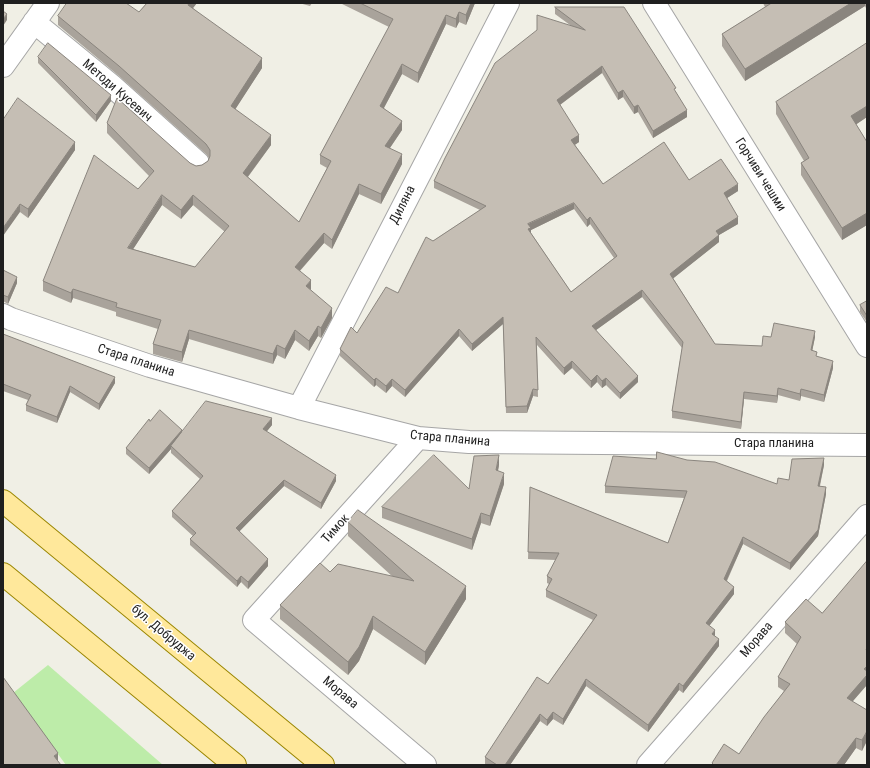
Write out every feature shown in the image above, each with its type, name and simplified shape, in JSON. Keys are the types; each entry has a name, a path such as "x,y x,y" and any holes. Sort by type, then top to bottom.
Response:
{"main road":[{"name":"бул. Добруджа","path":"3,501 323,765"},
{"path":"3,574 235,765"}],"street":[{"path":"3,66 48,3"},
{"name":"Диляна","path":"299,408 508,3"},
{"name":"Горчиви чешми","path":"654,3 867,346"},
{"name":"Методи Кусевич","path":"34,22 111,85 198,163"},
{"name":"Стара планина","path":"3,315 150,366 299,408 418,438 469,442 867,445"},
{"name":"Тимок","path":"254,620 418,438"},
{"name":"Морава","path":"648,765 867,516"},
{"name":"Морава","path":"254,620 425,765"}],"green space":[{"path":"48,665 163,765 66,765 13,693"}],"building":[{"path":"67,3 126,3 139,12 147,3 189,3 188,5 262,58 231,106 271,135 243,173 299,222 331,161 320,155 393,19 360,3 471,3 466,15 459,12 456,19 446,15 418,73 402,64 380,106 402,121 385,146 402,154 381,194 359,184 332,240 324,233 295,267 311,280 306,286 332,308 321,328 318,326 309,341 295,330 285,349 277,345 273,354 189,330 182,352 153,344 161,320 116,307 117,303 73,289 71,293 43,281 94,155 138,189 154,171 107,123 117,98 190,163 196,166 202,165 208,161 210,156 210,150 206,144 119,66 58,16","holes":["162,195 181,210 193,195 229,226 195,267 128,248"]},
{"path":"769,3 851,3 745,69 722,34 770,4"},
{"path":"555,7 624,7 676,88 674,89 687,110 653,131 638,105 634,107 623,90 618,93 602,66 557,100 579,135 571,140 603,184 664,142 689,180 721,159 738,184 724,193 738,217 716,231 719,235 670,274 715,344 762,346 763,336 771,337 774,323 815,331 811,350 817,352 816,356 833,361 824,395 801,389 800,394 778,388 777,396 744,392 741,422 672,411 683,342 642,290 592,326 638,376 620,393 606,378 602,381 597,375 591,381 572,361 564,368 536,337 538,390 533,389 527,406 506,407 503,317 472,344 459,329 405,390 392,379 386,386 376,378 374,380 340,349 351,327 357,333 386,287 398,293 426,237 433,241 486,206 434,181 495,63 537,30 537,15 585,30","holes":["574,203 587,220 590,217 617,256 571,292 528,229 531,228 528,224"]},
{"path":"3,11 7,14 3,19"},
{"path":"48,43 111,95 96,115 38,57"},
{"path":"867,43 867,106 851,116 867,142 867,213 842,228 801,163 809,158 776,102"},
{"path":"18,98 75,142 28,209 20,204 3,228 3,120"},
{"path":"3,270 17,277 8,297 3,295"},
{"path":"867,301 867,316 860,305"},
{"path":"3,334 115,377 99,404 70,386 57,417 26,405 31,395 3,384"},
{"path":"206,401 272,418 263,429 336,475 321,503 284,480 236,528 268,559 248,582 241,576 237,581 190,539 196,533 172,511 203,476 171,446"},
{"path":"160,410 182,430 149,468 126,448 149,419 150,421"},
{"path":"657,452 687,460 715,462 777,484 778,478 789,480 792,459 824,458 818,486 826,487 818,530 790,563 743,537 724,579 734,587 706,623 715,630 712,634 719,639 683,686 679,683 648,725 586,679 563,719 553,712 547,720 540,714 505,765 497,765 485,757 537,677 548,684 597,615 546,590 552,579 547,576 559,553 528,552 530,487 668,543 687,491 605,486 613,456 656,459"},
{"path":"434,455 469,489 474,456 499,455 496,470 504,473 490,516 481,513 472,539 382,507"},
{"path":"358,510 466,586 425,652 373,616 359,647 348,662 280,605 320,563 330,572 338,564 414,581 348,522"},
{"path":"867,561 867,666 864,669 867,671 867,675 847,698 867,710 867,731 862,740 856,738 836,765 714,765 712,763 724,744 739,754 764,717 790,684 778,677 801,637 785,622 806,599 822,613"},
{"path":"3,677 58,753 54,756 61,765 3,765"}]}
